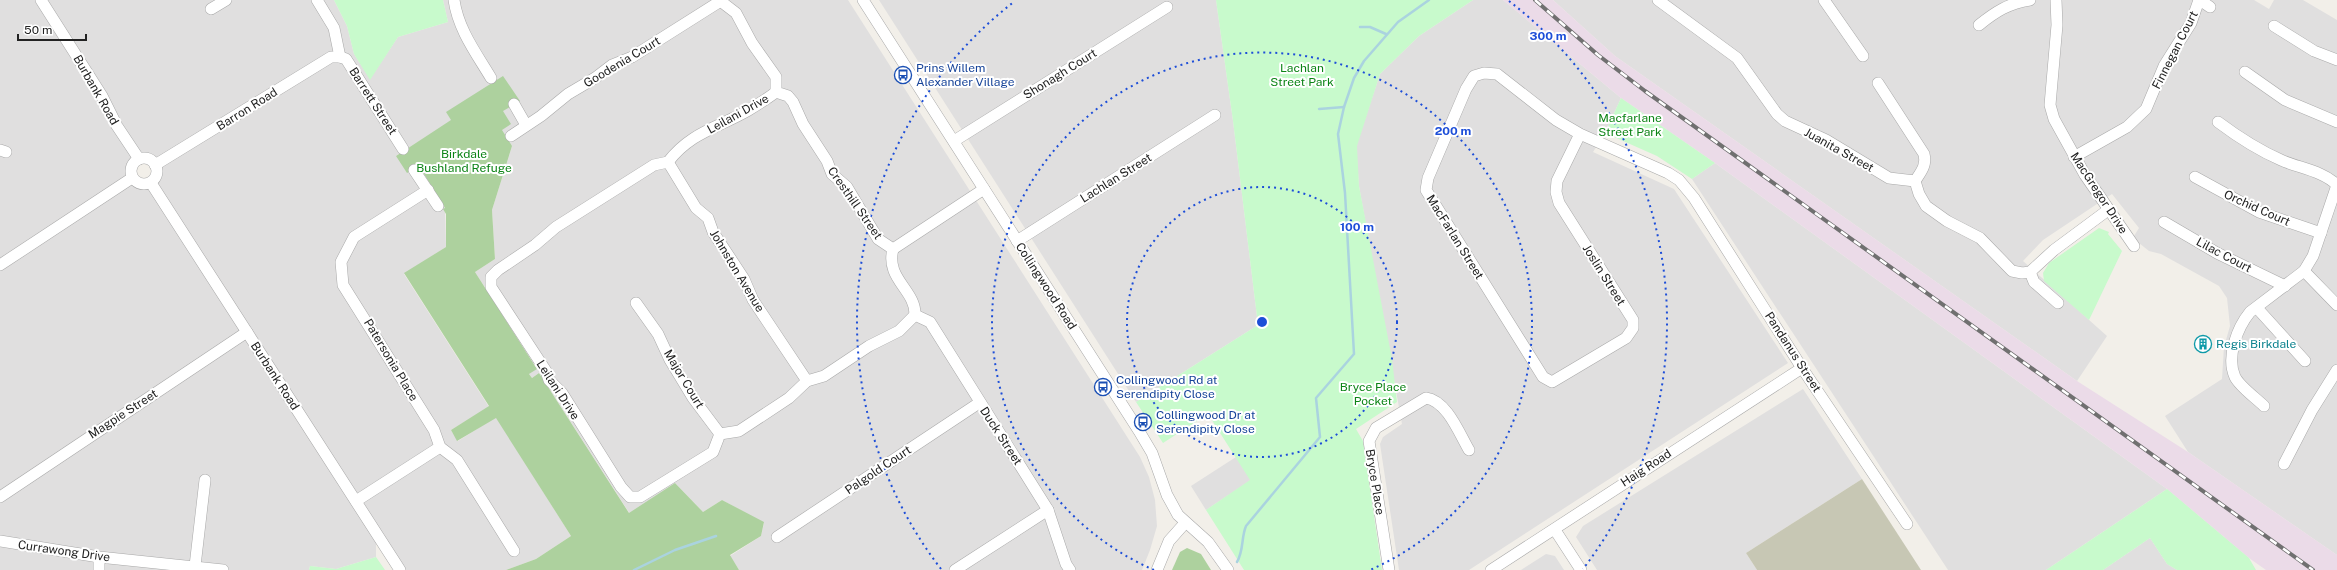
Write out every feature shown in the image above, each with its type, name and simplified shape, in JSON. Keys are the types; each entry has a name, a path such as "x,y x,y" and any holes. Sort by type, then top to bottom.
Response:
{"street":[{"name":"Burbank Road","path":"41,0 102,96 120,131 139,159"},
{"path":"211,9 226,0"},
{"path":"317,0 334,28 340,57"},
{"path":"454,0 456,16 467,38 491,78"},
{"name":"Collingwood Road","path":"863,0 1139,430 1161,473 1172,505 1185,523 1208,542 1228,570"},
{"name":"Juanita Street","path":"1658,0 1737,58 1777,114 1785,121 1826,140 1889,178 1916,181"},
{"path":"1824,0 1863,56"},
{"path":"1979,25 1999,9 2016,2 2030,0"},
{"name":"MacGregor Drive","path":"2056,0 2057,24 2050,105 2054,119 2074,157 2108,210 2134,246"},
{"name":"Finnegan Court","path":"2074,157 2127,126 2146,109 2164,66 2191,23 2200,0 2210,7"},
{"path":"719,1 736,12 752,43 776,77 776,92"},
{"name":"Goodenia Court","path":"511,136 542,116 568,94 595,78 612,65 632,57 719,1"},
{"name":"Shonagh Court","path":"954,141 1167,7"},
{"path":"2274,26 2314,51 2337,60"},
{"name":"Barron Road","path":"156,165 331,57 340,57"},
{"name":"Barrett Street","path":"340,57 346,59 403,149"},
{"path":"2245,72 2285,100 2337,122"},
{"name":"MacFarlan Street","path":"1552,382 1543,377 1426,190 1428,178 1466,88 1474,76 1484,73 1497,74 1556,120 1580,134 1668,173 1679,180"},
{"path":"1878,83 1924,154 1926,160 1916,181 1919,194 1926,206 1947,221 1980,238 2012,271 2022,273 2030,272 2054,250 2108,210"},
{"name":"Leilani Drive","path":"720,434 713,452 670,479 640,497 630,496 625,493 562,393 549,380 546,371 491,287 491,277 498,270 535,245 556,227 654,165 668,162 682,146 718,123 746,112 776,92"},
{"name":"Cresthill Street","path":"776,92 788,96 793,102 803,124 827,161 832,174 847,187 878,239 893,249 890,261 894,272 913,303 915,315"},
{"path":"514,104 526,125"},
{"name":"Lachlan Street","path":"1017,241 1215,115"},
{"path":"2218,122 2248,144 2281,160 2330,178 2337,185 2321,234 2304,271 2245,318 2236,339 2231,362 2236,378 2264,406"},
{"name":"Joslin Street","path":"1552,382 1626,338 1633,328 1633,320 1559,203 1556,192 1557,181 1580,134"},
{"path":"139,159 150,160 156,165 156,177 151,183 142,185 132,178 131,167 139,159"},
{"name":"Johnston Avenue","path":"668,162 696,208 708,218 713,232 744,279 753,300 807,380"},
{"path":"414,170 438,206"},
{"name":"Orchid Court","path":"2195,177 2259,212 2321,234"},
{"path":"0,265 132,178"},
{"name":"Pandanus Street","path":"1679,180 1694,198 1802,368 1907,524"},
{"name":"Burbank Road","path":"151,183 400,570"},
{"path":"893,249 984,189"},
{"name":"Patersonia Place","path":"428,190 354,237 341,262 343,285 434,430 440,447"},
{"name":"Lilac Court","path":"2164,222 2217,253 2285,286"},
{"path":"2304,271 2337,305"},
{"path":"2030,272 2034,282 2058,303"},
{"name":"Major Court","path":"636,303 658,334 670,360 693,398 720,434"},
{"path":"2257,308 2305,361"},
{"path":"720,434 739,431 789,398 807,380 824,376 870,346 899,331 915,315"},
{"name":"Duck Street","path":"915,315 930,322 979,403 1048,510 1066,564 1070,570"},
{"name":"Magpie Street","path":"0,497 247,332"},
{"name":"Haig Road","path":"1492,570 1555,530 1613,489 1802,368"},
{"path":"2284,464 2312,410 2337,370"},
{"name":"Bryce Place","path":"1389,570 1369,441 1376,428 1426,398 1434,399 1442,406 1469,450"},
{"name":"Palgold Court","path":"777,537 979,403"},
{"path":"356,501 440,447 457,460 514,551"},
{"path":"195,566 205,480"},
{"path":"955,570 1048,510"},
{"path":"1157,570 1169,541 1185,523"},
{"path":"1555,530 1581,570"},
{"name":"Currawong Drive","path":"0,541 99,557 223,570"},
{"path":"99,557 99,570"}],"shaded area":[{"path":"0,0 39,0 135,157 128,163 126,170 128,177 0,261"},
{"path":"43,0 334,0 347,26 354,54 370,79 398,37 448,22 443,0 848,0 1140,457 1149,477 1155,500 1157,526 1142,570 739,570 730,556 761,536 764,523 722,500 703,512 675,483 630,514 539,373 532,378 529,374 537,368 475,272 495,259 492,210 512,146 447,112 452,120 396,156 419,166 445,208 446,247 404,274 489,407 451,430 458,441 496,417 571,536 536,559 506,570 404,570 153,184 159,172 156,164 147,156 140,157"},
{"path":"879,0 1216,0 1233,121 1258,325 1136,402"},
{"path":"1473,0 1503,0 1621,98 1605,133 1593,152 1674,189 1788,363 1469,570 1399,570 1380,444 1383,437 1402,424 1359,186 1356,146 1380,74 1419,36"},
{"path":"1503,0 1553,0 1615,56 2077,381 2188,452 2337,555 2337,570 2266,570 2249,558 2167,489 1715,163 1621,98"},
{"path":"1553,0 2254,0 2269,9 2274,0 2303,0 2337,20 2337,555 2188,452 2165,416 2222,379 2224,347 2230,326 2227,298 2219,286 2161,254 2149,251 2139,243 2134,236 2139,228 2112,194 2043,240 2023,261 2107,336 2077,381 1615,56"},
{"path":"1715,163 2167,489 2046,570 1948,570 1692,179"},
{"path":"133,183 148,186 376,538 376,557 336,569 310,566 309,570 0,570 0,269"},
{"path":"1803,389 1862,479 1746,553 1757,570 1597,570 1576,537 1583,526"},
{"path":"1236,457 1251,480 1206,510 1191,486"},
{"path":"1862,479 1921,570 1757,570 1746,553"},
{"path":"2150,538 2167,564 2177,570 2103,570"},
{"path":"1546,554 1555,556 1564,570 1521,570"}],"green space":[{"path":"334,0 443,0 448,22 398,37 370,80 354,54 347,26"},
{"name":"Lachlan Street Park","path":"1216,0 1473,0 1419,36 1380,74 1357,146 1359,186 1392,359 1397,402 1356,429 1363,441 1382,570 1244,570 1206,510 1250,480 1208,414 1163,443 1136,402 1258,325 1233,121"},
{"name":"Birkdale Bushland Refuge","path":"503,76 520,101 503,111 511,124 502,130 512,146 492,210 495,259 475,272 537,369 529,374 532,378 539,373 629,513 675,483 703,512 722,500 764,522 761,536 730,555 739,570 506,570 536,559 571,536 496,418 457,441 451,430 489,406 404,273 446,247 446,214 443,209 445,208 419,166 407,173 396,156 451,120 446,112"},
{"name":"Macfarlane Street Park","path":"1621,98 1715,163 1692,179 1657,156 1605,133"},
{"path":"2099,228 2109,232 2108,234 2122,251 2089,320 2044,281 2043,273 2049,263"},
{"path":"2167,489 2249,558 2256,570 2177,570 2167,564 2150,538 2103,570 2046,570"},
{"path":"1187,548 1201,554 1211,570 1172,570 1180,552"},
{"path":"376,557 385,570 309,570 310,566 336,569"}],"waterway":[{"path":"1237,562 1241,553 1243,535 1246,526 1320,437 1316,398 1354,354 1345,193 1338,134 1344,107 1354,78 1364,61 1398,22 1429,0"},
{"path":"1360,27 1370,27 1386,34"},
{"path":"1319,109 1344,107"},
{"path":"634,570 675,550 716,536"}],"railway":[{"path":"1535,0 1598,55 1645,91 2313,570"}],"place":[{"name":"Prins Willem Alexander Village","path":"903,75"},
{"name":"Regis Birkdale","path":"2203,344"},
{"name":"Collingwood Rd at Serendipity Close","path":"1103,387"},
{"name":"Collingwood Dr at Serendipity Close","path":"1143,422"}],"park label":[{"name":"Bryce Place Pocket","path":"1373,394"}]}
